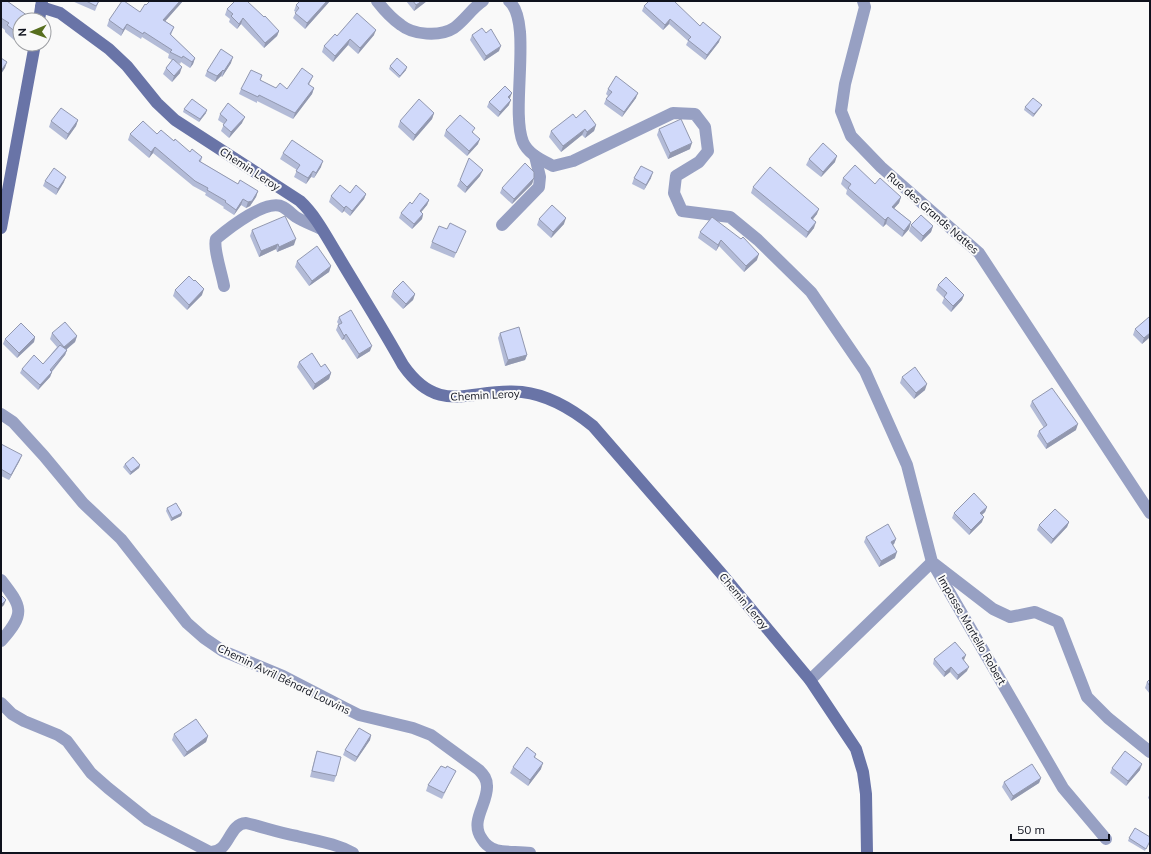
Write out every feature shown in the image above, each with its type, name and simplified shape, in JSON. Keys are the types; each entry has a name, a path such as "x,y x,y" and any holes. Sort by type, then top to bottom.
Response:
{"street":[{"path":"377,1 388,14 402,26 409,30 431,33 442,33 452,29 483,1"},
{"path":"510,1 516,8 520,28 519,124 523,142 535,156 553,166 572,161 673,112 695,114 705,127 708,151 699,162 676,176 674,193 682,211 730,217 758,240 811,292 865,372 907,465 932,562 993,609 1010,617 1035,612 1058,622 1087,697 1108,718 1150,752"},
{"name":"Rue des Grands Nattes","path":"863,1 865,7 845,84 842,110 851,136 881,167 979,253 1150,513"},
{"name":"Chemin Leroy","path":"42,4 60,13 109,49 127,66 157,103 175,120 300,201 312,213 408,373 421,386 435,394 452,397 506,392 529,393 560,403 593,426 720,572 810,680 856,749 863,772 866,794 867,853"},
{"path":"1,228 34,52"},
{"path":"502,225 539,187 540,177 535,156"},
{"path":"224,286 216,251 216,239 262,208 273,205 283,207 298,218 321,229"},
{"name":"Chemin Avril Bénard Louvins","path":"1,414 13,422 44,456 83,503 121,539 187,623 204,638 223,651 283,676 352,712 413,728 431,735 484,775 487,787 486,795 479,812 477,824 479,835 486,845 496,850 530,853"},
{"name":"Impasse Martello Robert","path":"810,680 932,562 1063,788 1106,839"},
{"path":"1,580 14,597 19,610 17,620 13,628 1,641"},
{"path":"1,703 12,714 24,721 58,735 67,741 91,773 148,820 210,852 221,850 236,827 241,823 246,823 326,842 342,847 353,853"}],"building":[{"path":"1,1 7,1 22,12 12,12 12,29 7,25 9,23 1,18"},
{"path":"86,1 99,1 96,6"},
{"path":"122,1 140,12 145,4 146,5 150,1 180,1 163,20 174,27 170,34 195,58 192,62 183,56 182,58 170,52 172,50 144,32 143,34 127,24 123,30 109,20"},
{"path":"235,1 247,1 264,17 265,16 279,31 265,43 243,18 239,24 231,16 233,14 227,9"},
{"path":"300,1 327,1 307,23 295,13 299,8 296,5"},
{"path":"413,1 422,1 416,5"},
{"path":"649,1 674,1 700,26 703,22 721,37 707,55 688,40 691,37 670,19 665,25 644,6"},
{"path":"357,13 376,30 360,48 350,39 335,56 324,46 335,34 337,36"},
{"path":"482,28 486,33 491,29 501,46 486,56 472,35"},
{"path":"221,49 233,57 224,71 223,70 217,76 207,71"},
{"path":"1,58 7,62 1,71"},
{"path":"397,58 407,67 400,76 390,66"},
{"path":"173,59 182,67 174,76 166,68"},
{"path":"302,68 313,76 308,84 314,88 295,113 259,95 258,97 241,89 251,70 262,75 260,80 276,88 280,83 287,89"},
{"path":"616,76 638,93 624,112 606,99 612,92 608,89"},
{"path":"505,86 512,93 508,97 511,100 500,112 489,102"},
{"path":"1033,98 1042,105 1034,114 1025,107"},
{"path":"192,99 207,110 200,119 184,109"},
{"path":"419,99 434,113 415,135 400,121"},
{"path":"228,103 245,117 231,132 223,125 227,120 220,114"},
{"path":"61,108 78,120 68,134 51,121"},
{"path":"585,110 596,125 587,132 585,129 563,146 551,131 573,114 576,118"},
{"path":"460,115 475,128 472,132 480,139 469,151 446,130"},
{"path":"681,119 692,143 670,153 659,129"},
{"path":"143,121 157,134 161,130 174,141 175,139 190,152 192,149 202,157 199,161 238,184 240,180 258,191 252,201 248,202 243,199 236,210 225,202 226,201 207,190 208,188 195,181 155,147 151,152 130,134"},
{"path":"292,140 323,161 316,173 313,171 308,178 296,171 300,165 283,153"},
{"path":"823,143 837,156 823,172 809,159"},
{"path":"469,158 483,170 467,187 460,180"},
{"path":"525,163 534,172 534,178 514,199 502,188"},
{"path":"855,165 875,184 880,178 901,197 892,207 911,222 904,231 888,217 885,220 848,188 851,184 843,178"},
{"path":"641,166 653,172 646,185 634,178"},
{"path":"770,167 819,209 811,218 816,222 808,232 753,187"},
{"path":"54,168 66,177 58,189 45,181"},
{"path":"340,185 350,193 356,185 366,194 352,211 346,206 344,208 331,196"},
{"path":"420,193 429,200 420,211 423,214 414,224 401,213 410,202 412,204"},
{"path":"552,205 566,218 553,232 539,219"},
{"path":"921,215 933,226 923,236 911,225"},
{"path":"285,216 296,239 279,247 278,244 261,251 252,230"},
{"path":"712,217 741,239 743,237 759,254 746,266 721,240 718,245 700,232"},
{"path":"450,223 466,231 456,253 432,242 439,226 447,229"},
{"path":"317,246 331,266 312,281 297,261"},
{"path":"189,276 204,289 189,305 175,290"},
{"path":"946,277 964,295 953,306 944,297 947,293 938,285"},
{"path":"403,281 415,294 406,304 393,291"},
{"path":"351,310 372,346 359,354 346,334 344,336 338,325 342,323 339,317"},
{"path":"1149,317 1150,333 1144,338 1135,329"},
{"path":"65,322 77,336 64,347 52,333"},
{"path":"21,323 35,337 19,353 5,339"},
{"path":"519,327 527,355 508,360 500,333"},
{"path":"60,345 67,350 50,370 52,372 40,385 22,369 34,355 43,364"},
{"path":"312,353 321,367 325,364 331,373 315,384 299,362"},
{"path":"915,367 927,384 916,393 902,377"},
{"path":"1052,388 1078,424 1047,444 1039,431 1047,425 1032,401"},
{"path":"1,444 22,455 11,475 1,469"},
{"path":"133,457 140,465 131,472 125,464"},
{"path":"974,493 987,507 980,513 984,517 971,530 954,513"},
{"path":"176,503 182,513 172,518 167,508"},
{"path":"1055,509 1069,522 1053,539 1039,525"},
{"path":"888,524 896,539 891,542 897,552 881,561 866,537"},
{"path":"1,595 6,600 1,605"},
{"path":"955,642 966,655 962,658 969,667 958,675 951,667 945,672 934,659"},
{"path":"1150,679 1150,686 1147,682"},
{"path":"196,719 208,736 187,752 174,734"},
{"path":"359,728 371,735 357,757 345,750"},
{"path":"527,747 536,754 534,757 543,763 530,780 513,767"},
{"path":"317,751 341,757 336,776 312,771"},
{"path":"1125,751 1142,764 1128,781 1112,768"},
{"path":"1032,764 1041,778 1013,796 1004,782"},
{"path":"441,766 446,768 447,766 456,771 444,793 428,785"},
{"path":"1135,828 1150,837 1150,841 1146,849 1129,838"}]}
